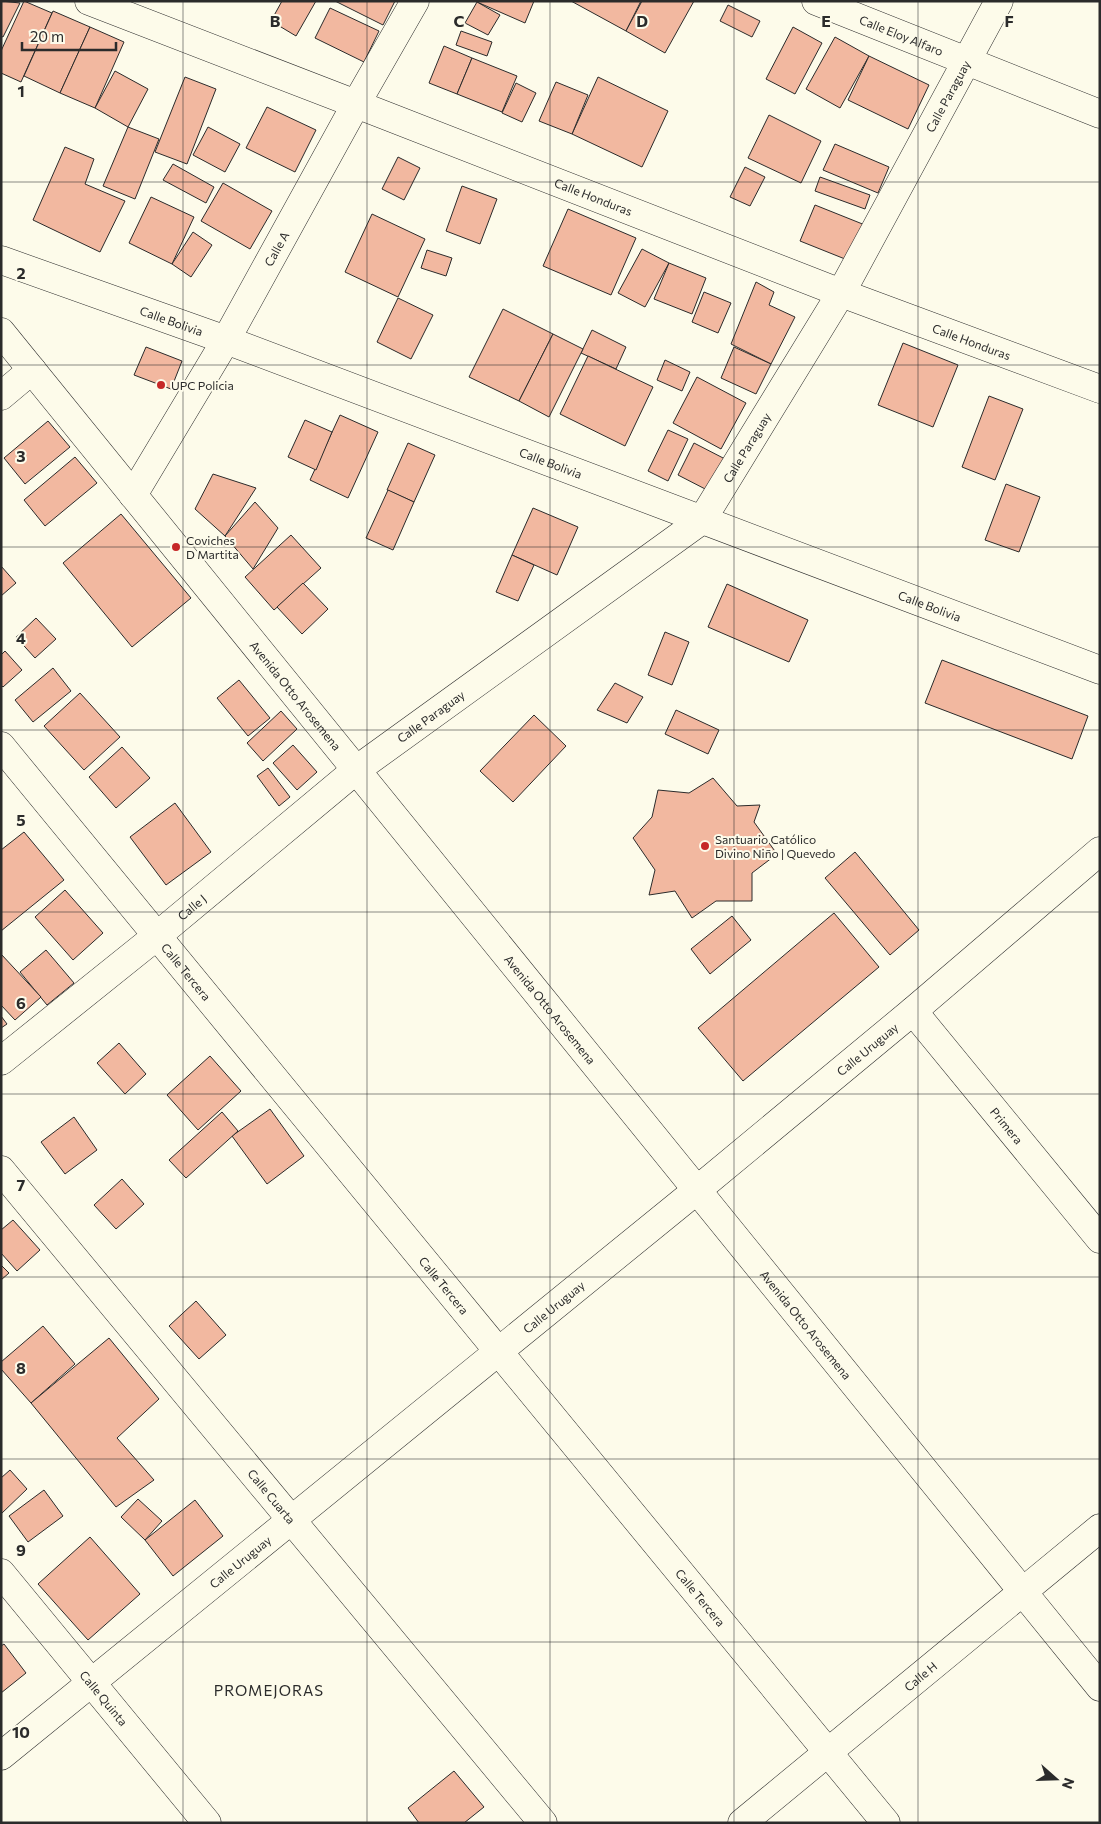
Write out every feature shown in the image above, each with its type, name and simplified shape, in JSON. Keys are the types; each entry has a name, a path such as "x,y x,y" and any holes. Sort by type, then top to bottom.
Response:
{"street":[{"name":"Calle Honduras","path":"89,1 840,293 1100,389"},
{"name":"Calle A","path":"133,495 226,340 415,1"},
{"name":"Calle Eloy Alfaro","path":"816,1 1100,114"},
{"name":"Calle Paraguay","path":"356,770 702,520 840,293 999,1"},
{"name":"Calle Bolivia","path":"1,260 226,340 1100,670"},
{"name":"Avenida Otto Arosemena","path":"1,332 1100,1687"},
{"path":"1,396 32,370"},
{"name":"Calle Tercera","path":"1,746 886,1823"},
{"name":"Calle J","path":"1,1061 158,935 356,770"},
{"name":"Calle Uruguay","path":"1,1756 697,1190 913,1011 1100,851"},
{"name":"Primera","path":"913,1011 1100,1239"},
{"name":"Calle Cuarta","path":"1,1170 543,1823"},
{"name":"Calle H","path":"742,1823 1100,1528"},
{"name":"Calle Quinta","path":"1,1573 207,1823"}],"building":[{"path":"1,1 20,3 3,37 1,36"},
{"path":"24,1 52,13 21,82 1,73 1,51"},
{"path":"282,1 316,1 296,36 271,21"},
{"path":"335,1 395,1 383,25"},
{"path":"477,1 534,1 525,23"},
{"path":"571,1 641,1 626,31"},
{"path":"642,1 694,1 665,53 626,31"},
{"path":"477,2 500,15 488,35 465,23"},
{"path":"728,5 760,21 752,37 720,21"},
{"path":"330,8 379,31 364,62 315,38"},
{"path":"53,11 90,27 60,93 24,76"},
{"path":"90,27 124,42 95,108 60,93"},
{"path":"793,27 822,43 795,94 766,79"},
{"path":"461,31 492,42 487,56 456,45"},
{"path":"835,37 869,56 840,108 806,89"},
{"path":"444,46 472,58 457,94 429,83"},
{"path":"869,56 929,85 908,129 848,100"},
{"path":"472,58 517,76 502,112 457,94"},
{"path":"115,71 148,89 128,127 95,108"},
{"path":"185,77 216,89 187,164 155,152"},
{"path":"598,77 668,111 642,167 572,134"},
{"path":"556,82 588,95 572,134 539,121"},
{"path":"516,83 536,93 522,122 502,113"},
{"path":"267,107 316,130 295,172 246,148"},
{"path":"769,115 821,141 801,183 748,158"},
{"path":"128,127 159,139 135,199 103,186"},
{"path":"208,127 240,144 225,172 193,155"},
{"path":"835,144 889,167 878,193 823,170"},
{"path":"65,147 94,159 85,184 125,201 100,252 33,220"},
{"path":"398,157 420,168 404,200 382,189"},
{"path":"173,164 214,187 206,203 163,180"},
{"path":"745,167 765,177 750,206 730,197"},
{"path":"820,177 870,195 865,209 815,191"},
{"path":"223,183 272,211 250,249 201,221"},
{"path":"462,186 497,199 480,244 446,231"},
{"path":"151,197 194,217 172,264 129,243"},
{"path":"815,205 865,225 850,261 800,241"},
{"path":"568,209 636,238 611,295 543,266"},
{"path":"372,214 425,239 398,297 345,272"},
{"path":"193,232 212,245 191,277 172,264"},
{"path":"642,249 669,263 645,307 618,293"},
{"path":"427,250 452,258 446,276 421,268"},
{"path":"669,263 706,278 692,314 654,299"},
{"path":"756,282 774,292 769,305 795,317 771,364 731,344"},
{"path":"704,292 731,303 718,333 692,322"},
{"path":"398,298 433,315 411,359 377,342"},
{"path":"503,309 553,334 519,401 469,377"},
{"path":"592,330 626,347 616,369 581,353"},
{"path":"553,334 583,349 549,417 519,401"},
{"path":"903,343 958,365 933,427 878,405"},
{"path":"146,347 182,361 171,389 134,375"},
{"path":"734,347 771,364 756,394 721,378"},
{"path":"588,356 653,387 625,446 560,414"},
{"path":"665,360 690,372 682,391 657,380"},
{"path":"697,377 746,403 721,449 673,423"},
{"path":"989,396 1023,409 995,480 962,467"},
{"path":"340,415 378,432 348,498 310,480"},
{"path":"305,420 332,432 316,470 288,457"},
{"path":"48,421 70,447 25,484 4,458"},
{"path":"668,430 688,439 668,481 648,471"},
{"path":"408,443 435,455 414,502 387,490"},
{"path":"694,443 727,460 711,492 678,475"},
{"path":"75,457 97,483 45,526 24,500"},
{"path":"213,474 256,488 225,536 195,509"},
{"path":"1006,484 1040,497 1019,552 985,540"},
{"path":"388,490 414,502 393,550 366,538"},
{"path":"255,502 278,528 253,569 225,536"},
{"path":"533,508 578,527 557,575 512,555"},
{"path":"121,514 191,598 132,647 63,563"},
{"path":"291,535 321,568 274,610 245,577"},
{"path":"512,555 534,565 518,601 496,592"},
{"path":"1,566 16,583 1,596"},
{"path":"303,583 328,609 302,634 277,607"},
{"path":"727,584 808,620 789,662 708,627"},
{"path":"36,618 56,639 35,658 16,637"},
{"path":"665,632 689,642 672,685 648,675"},
{"path":"5,651 22,670 3,687 1,685 1,655"},
{"path":"942,660 1088,716 1072,759 925,703"},
{"path":"53,668 71,691 33,722 15,700"},
{"path":"239,680 270,718 248,736 217,698"},
{"path":"615,683 643,697 627,723 597,710"},
{"path":"80,693 120,737 84,770 44,726"},
{"path":"676,710 719,730 708,754 665,734"},
{"path":"281,711 297,729 263,761 247,743"},
{"path":"534,715 566,746 513,802 480,771"},
{"path":"293,745 317,772 297,790 273,763"},
{"path":"122,747 150,778 116,808 89,777"},
{"path":"268,768 290,797 279,806 257,776"},
{"name":"Santuario Católico Divino Niño | Quevedo","path":"713,778 737,806 760,805 754,822 777,854 752,873 752,901 716,901 692,918 675,891 649,895 655,870 633,838 652,817 658,790 689,793"},
{"path":"175,803 211,852 166,885 130,837"},
{"path":"24,832 64,880 1,931 1,850"},
{"path":"855,852 919,930 890,955 825,878"},
{"path":"65,890 103,933 73,960 35,917"},
{"path":"834,913 879,967 743,1081 698,1028"},
{"path":"732,916 751,940 710,974 691,949"},
{"path":"46,950 74,983 47,1005 20,972"},
{"path":"1,954 41,997 15,1020 1,1005"},
{"path":"1,1016 7,1024 1,1028"},
{"path":"119,1043 146,1074 125,1094 97,1063"},
{"path":"210,1056 241,1091 198,1130 167,1095"},
{"path":"270,1109 304,1156 267,1184 232,1136"},
{"path":"222,1112 238,1131 186,1178 169,1160"},
{"path":"74,1117 97,1150 65,1174 41,1142"},
{"path":"122,1179 144,1204 116,1229 94,1205"},
{"path":"13,1220 40,1250 17,1271 1,1253 1,1230"},
{"path":"1,1265 9,1273 1,1280"},
{"path":"196,1301 226,1335 199,1359 169,1326"},
{"path":"43,1326 75,1364 31,1403 1,1369 1,1362"},
{"path":"109,1338 159,1399 117,1438 154,1480 116,1507 31,1403"},
{"path":"10,1470 27,1489 1,1514 1,1478"},
{"path":"44,1490 63,1516 28,1542 9,1516"},
{"path":"138,1499 162,1521 145,1540 121,1517"},
{"path":"195,1500 223,1536 173,1576 145,1540"},
{"path":"90,1537 140,1594 88,1640 38,1584"},
{"path":"4,1644 26,1673 1,1693 1,1646"},
{"path":"454,1771 484,1807 464,1823 419,1823 408,1808"}],"place":[{"name":"UPC Policia","path":"161,385"},
{"name":"Coviches D Martita","path":"176,547"},
{"name":"Santuario Católico Divino Niño | Quevedo","path":"705,846"}],"district":[{"name":"PROMEJORAS","path":"269,1690"}]}
